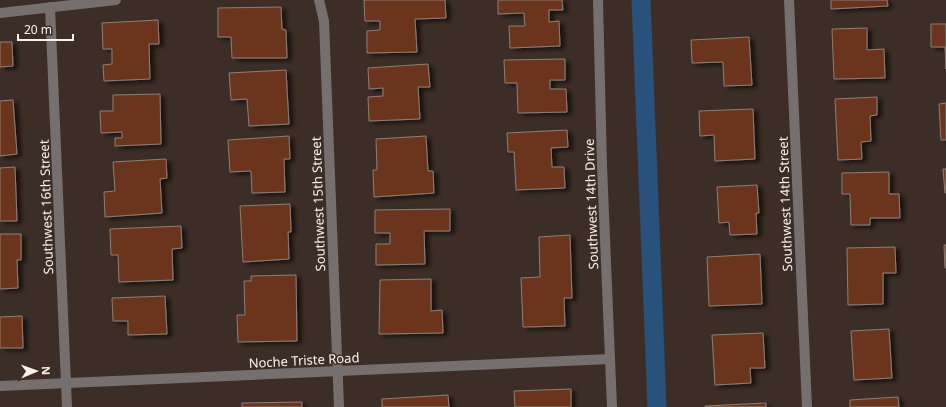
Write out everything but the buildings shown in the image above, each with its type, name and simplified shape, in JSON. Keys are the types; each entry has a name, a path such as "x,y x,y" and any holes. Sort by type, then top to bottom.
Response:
{"street":[{"path":"0,13 116,0"},
{"name":"Southwest 15th Street","path":"319,0 324,21 339,407"},
{"name":"Southwest 14th Drive","path":"598,0 602,166 612,407"},
{"name":"Southwest 14th Street","path":"789,0 807,407"},
{"name":"Southwest 16th Street","path":"50,7 67,407"},
{"name":"Noche Triste Road","path":"0,386 610,359"}],"waterway":[{"path":"641,0 657,407"}]}
